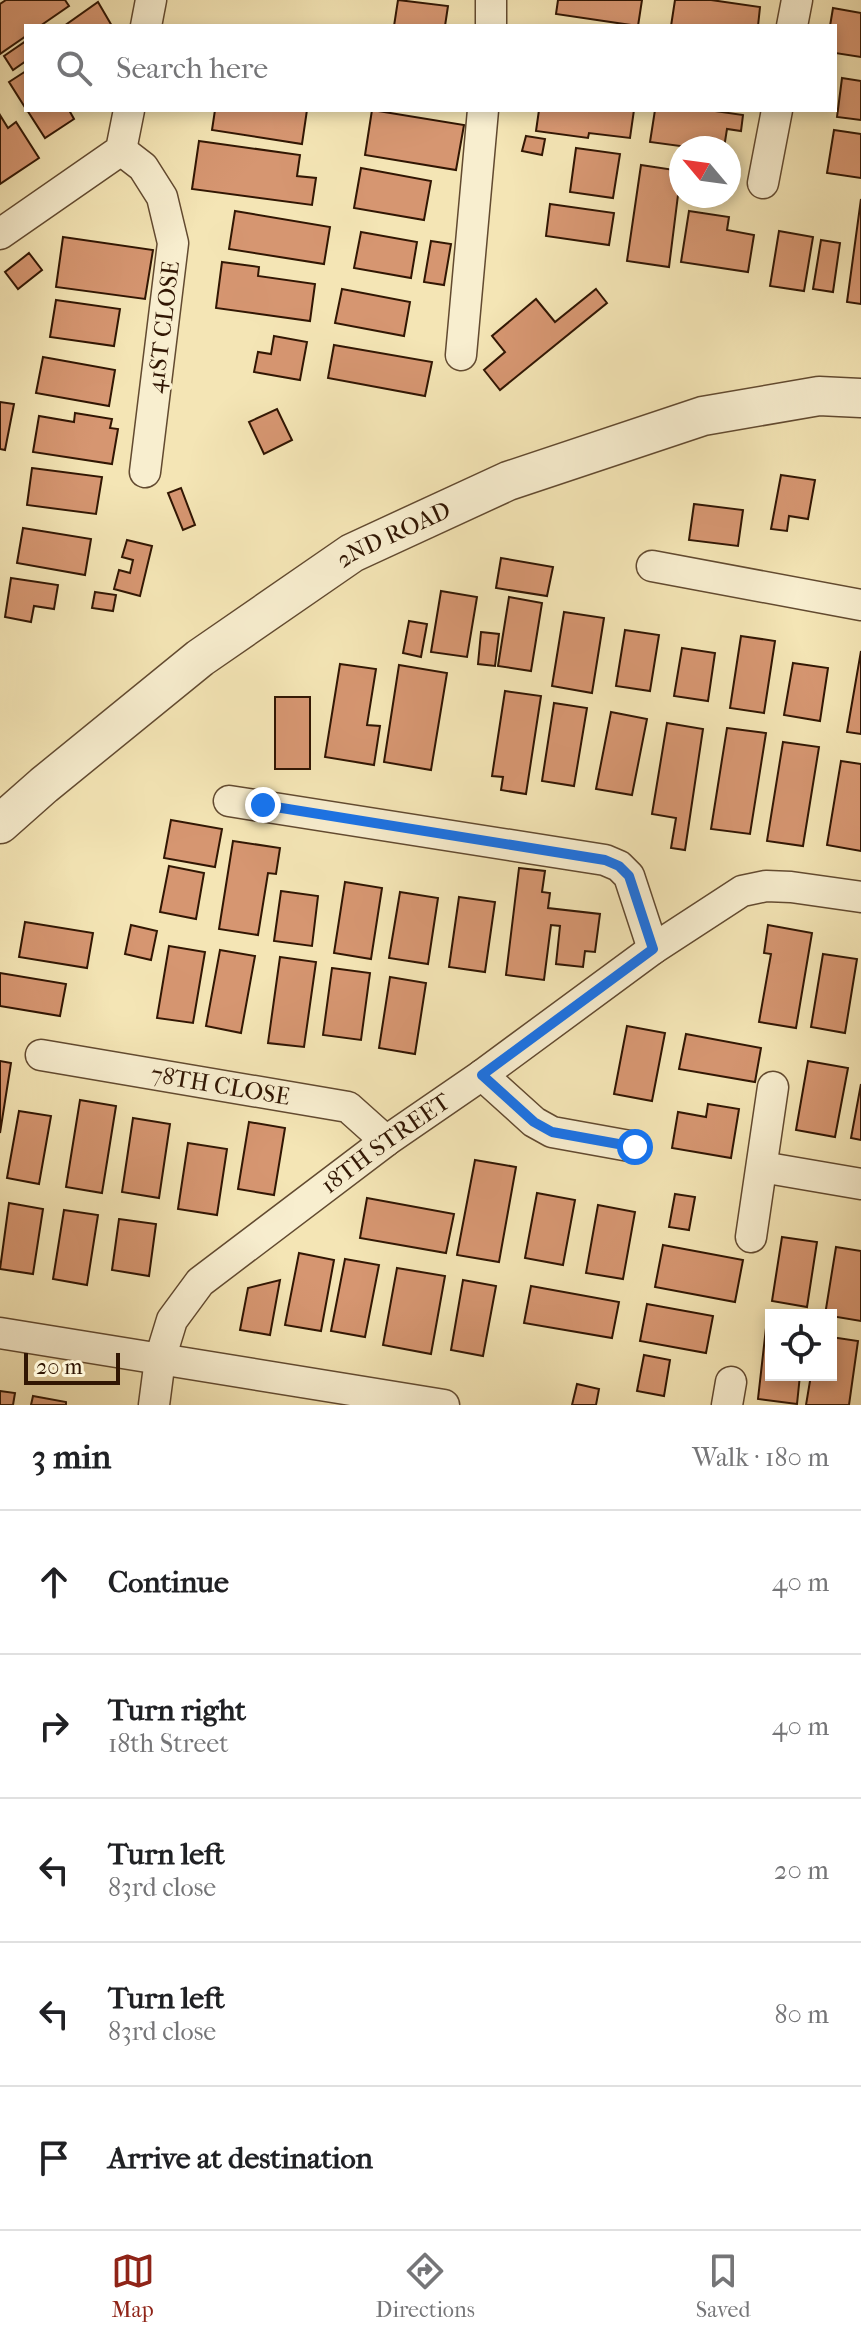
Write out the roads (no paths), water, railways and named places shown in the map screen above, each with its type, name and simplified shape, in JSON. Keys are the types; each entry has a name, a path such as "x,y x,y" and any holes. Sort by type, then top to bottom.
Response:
{"street":[{"path":"146,24 151,0"},
{"path":"491,0 491,24"},
{"path":"792,24 797,0"},
{"path":"0,234 121,150 129,112"},
{"path":"461,355 483,112"},
{"path":"763,183 777,112"},
{"name":"41ST CLOSE","path":"121,150 143,167 162,197 173,243 145,472"},
{"name":"2ND ROAD","path":"0,824 200,658 352,553 508,481 703,416 819,396 861,398"},
{"path":"652,566 861,605"},
{"path":"229,801 605,860 619,866 629,876 653,949"},
{"name":"18TH STREET","path":"154,1405 160,1359 172,1320 200,1282 386,1141 482,1075 653,949 742,891 766,886 791,887 861,897"},
{"name":"78TH CLOSE","path":"41,1055 348,1107 386,1141"},
{"path":"482,1075 534,1122 552,1132 635,1147"},
{"path":"751,1237 773,1087"},
{"path":"762,1167 861,1184"},
{"path":"0,1333 444,1405"}]}
